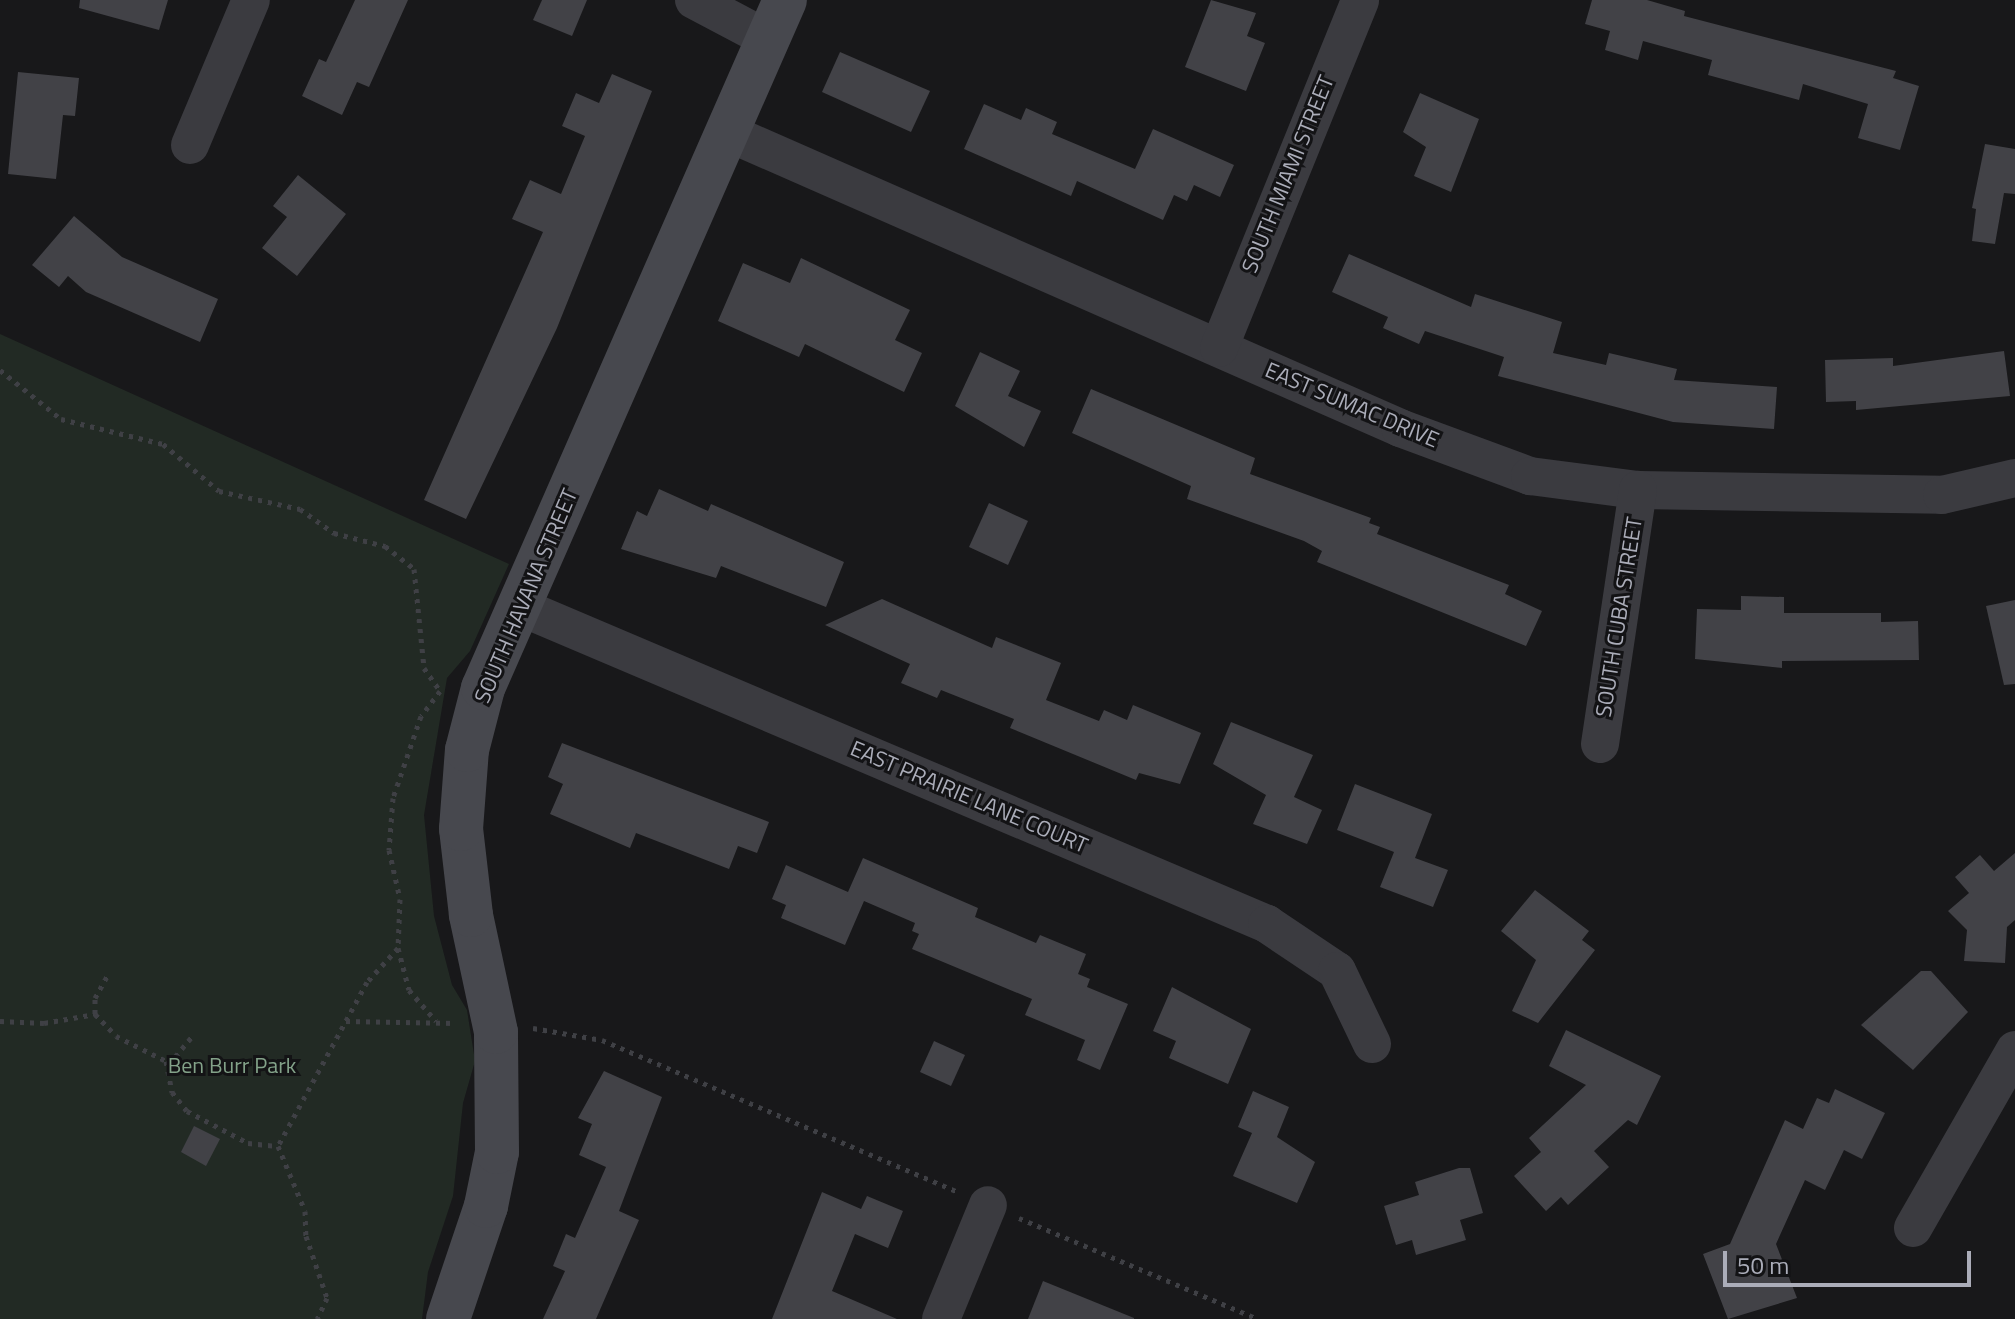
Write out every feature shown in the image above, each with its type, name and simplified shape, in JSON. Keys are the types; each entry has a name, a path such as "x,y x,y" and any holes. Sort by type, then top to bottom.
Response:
{"street":[{"path":"190,145 251,0"},
{"path":"694,0 777,20"},
{"name":"SOUTH MIAMI STREET","path":"1219,348 1360,0"},
{"name":"SOUTH HAVANA STREET","path":"448,1319 486,1206 497,1152 478,1027 471,915 461,829 470,738 483,688 518,606 777,20"},
{"name":"EAST SUMAC DRIVE","path":"729,133 1219,348 1530,476 1638,490 1942,495 2015,478"},
{"name":"SOUTH CUBA STREET","path":"1600,744 1638,490"},
{"name":"EAST PRAIRIE LANE COURT","path":"518,606 1267,924 1337,971 1372,1044"},
{"path":"1913,1228 2015,1050"},
{"path":"941,1319 988,1205"}],"path":[{"path":"0,370 61,419 163,444 219,491 300,509 334,533 385,546 414,569 424,668 440,691 421,716 393,798 389,850 400,899 398,948 409,990 437,1022"},
{"path":"278,1146 367,982 398,948"},
{"path":"108,975 95,998 95,1014 116,1036 169,1064"},
{"path":"0,1021 44,1023 95,1014"},
{"path":"345,1021 437,1022 562,1030 602,1040 1258,1319"},
{"path":"192,1037 169,1064 172,1092 187,1111 248,1143 278,1146"},
{"path":"278,1146 305,1211 306,1236 327,1298 317,1319"}],"green space":[{"name":"Ben Burr Park","path":"0,334 509,564 470,651 447,678 424,815 434,916 452,985 467,1010 475,1061 463,1103 453,1196 428,1272 422,1319 0,1319"}],"building":[{"path":"80,0 168,0 159,30 79,8"},
{"path":"355,0 408,0 369,87 357,82 342,115 302,96 319,59 326,62"},
{"path":"542,0 587,0 572,36 533,20"},
{"path":"1211,0 1256,13 1247,36 1265,43 1246,91 1185,67"},
{"path":"1592,0 1647,0 1685,11 1684,16 1896,71 1893,78 1919,86 1900,150 1858,138 1868,104 1803,84 1799,100 1708,75 1712,60 1643,41 1638,60 1605,50 1610,31 1585,24"},
{"path":"840,52 930,91 911,132 822,92"},
{"path":"18,72 79,78 75,116 63,115 56,179 8,174"},
{"path":"612,74 652,91 557,328 466,519 424,500 543,232 512,219 530,180 561,194 585,136 562,126 576,93 599,103"},
{"path":"1420,93 1479,119 1451,192 1414,176 1426,147 1403,132"},
{"path":"984,104 1021,120 1026,108 1057,122 1052,134 1135,169 1153,129 1234,165 1220,197 1194,185 1187,201 1174,195 1163,220 1077,181 1071,196 964,149"},
{"path":"1985,144 2015,149 2015,194 2004,193 1995,244 1972,241 1976,209 1972,208"},
{"path":"298,175 346,214 297,276 262,248 287,217 273,206"},
{"path":"74,216 122,257 218,299 200,342 86,292 68,276 59,287 32,265"},
{"path":"1349,254 1471,307 1475,294 1562,322 1553,353 1606,365 1609,353 1677,369 1674,380 1777,387 1774,429 1673,422 1498,376 1504,357 1425,331 1419,344 1383,328 1388,317 1332,292"},
{"path":"801,258 910,310 895,340 922,353 904,392 805,344 799,357 718,321 743,263 790,283"},
{"path":"2004,351 2010,396 1856,410 1856,401 1826,402 1825,360 1893,358 1893,366"},
{"path":"980,352 1020,371 1008,396 1041,411 1024,447 955,406"},
{"path":"1091,389 1255,458 1250,474 1371,518 1369,523 1380,527 1377,534 1509,585 1505,594 1542,611 1526,646 1317,562 1322,551 1304,541 1187,499 1191,486 1072,433"},
{"path":"659,489 708,511 711,504 844,562 826,607 721,566 716,578 621,549 637,511 647,516"},
{"path":"989,503 1028,521 1008,565 969,547"},
{"path":"1741,596 1784,597 1784,613 1881,613 1881,622 1918,621 1919,660 1782,661 1782,668 1695,659 1697,609 1741,610"},
{"path":"882,599 992,648 996,637 1061,663 1046,700 1099,721 1104,710 1127,720 1133,705 1201,733 1180,784 1139,773 1136,780 1010,728 1014,719 941,690 937,698 901,683 910,664 825,625"},
{"path":"2015,600 2015,684 2004,685 1986,606"},
{"path":"1231,722 1313,755 1294,797 1322,810 1307,844 1253,824 1266,795 1213,764"},
{"path":"562,743 769,822 757,853 738,846 729,869 636,833 630,848 550,814 563,784 548,777"},
{"path":"1355,784 1432,814 1415,858 1448,870 1433,907 1380,887 1394,852 1337,830"},
{"path":"2015,853 2015,920 2007,927 2005,963 1964,961 1967,930 1948,911 1969,893 1955,877 1980,855 1994,871"},
{"path":"863,858 978,908 975,917 1036,943 1040,935 1086,954 1078,974 1090,979 1087,987 1128,1004 1100,1070 1077,1060 1085,1040 1025,1015 1032,999 912,949 919,934 912,931 915,923 864,901 845,945 781,918 786,905 772,899 786,865 848,892"},
{"path":"1535,890 1589,931 1582,940 1595,950 1538,1023 1512,1011 1536,960 1501,931"},
{"path":"1921,971 1931,971 1968,1012 1913,1070 1861,1025"},
{"path":"1172,987 1251,1029 1228,1084 1169,1058 1176,1041 1153,1031"},
{"path":"1566,1030 1661,1076 1637,1125 1628,1120 1594,1151 1609,1167 1568,1205 1561,1197 1546,1211 1514,1176 1541,1152 1529,1138 1586,1085 1549,1066"},
{"path":"934,1041 965,1055 951,1086 920,1072"},
{"path":"604,1071 662,1097 619,1211 639,1220 596,1319 543,1319 565,1271 553,1266 566,1234 575,1238 606,1167 579,1155 592,1124 578,1118"},
{"path":"1835,1089 1885,1113 1862,1159 1844,1150 1825,1190 1805,1180 1776,1244 1797,1298 1728,1319 1703,1254 1730,1244 1785,1120 1803,1129 1817,1098 1829,1103"},
{"path":"1253,1091 1289,1107 1277,1137 1315,1162 1297,1203 1233,1176 1252,1133 1238,1127"},
{"path":"194,1126 220,1139 206,1166 181,1152"},
{"path":"1459,1168 1470,1168 1483,1213 1460,1220 1466,1240 1416,1255 1412,1240 1396,1245 1384,1206 1419,1195 1415,1182"},
{"path":"822,1192 861,1209 867,1196 903,1211 888,1248 855,1234 832,1291 897,1319 772,1319"},
{"path":"1043,1281 1134,1318 1134,1319 1028,1319"}]}
